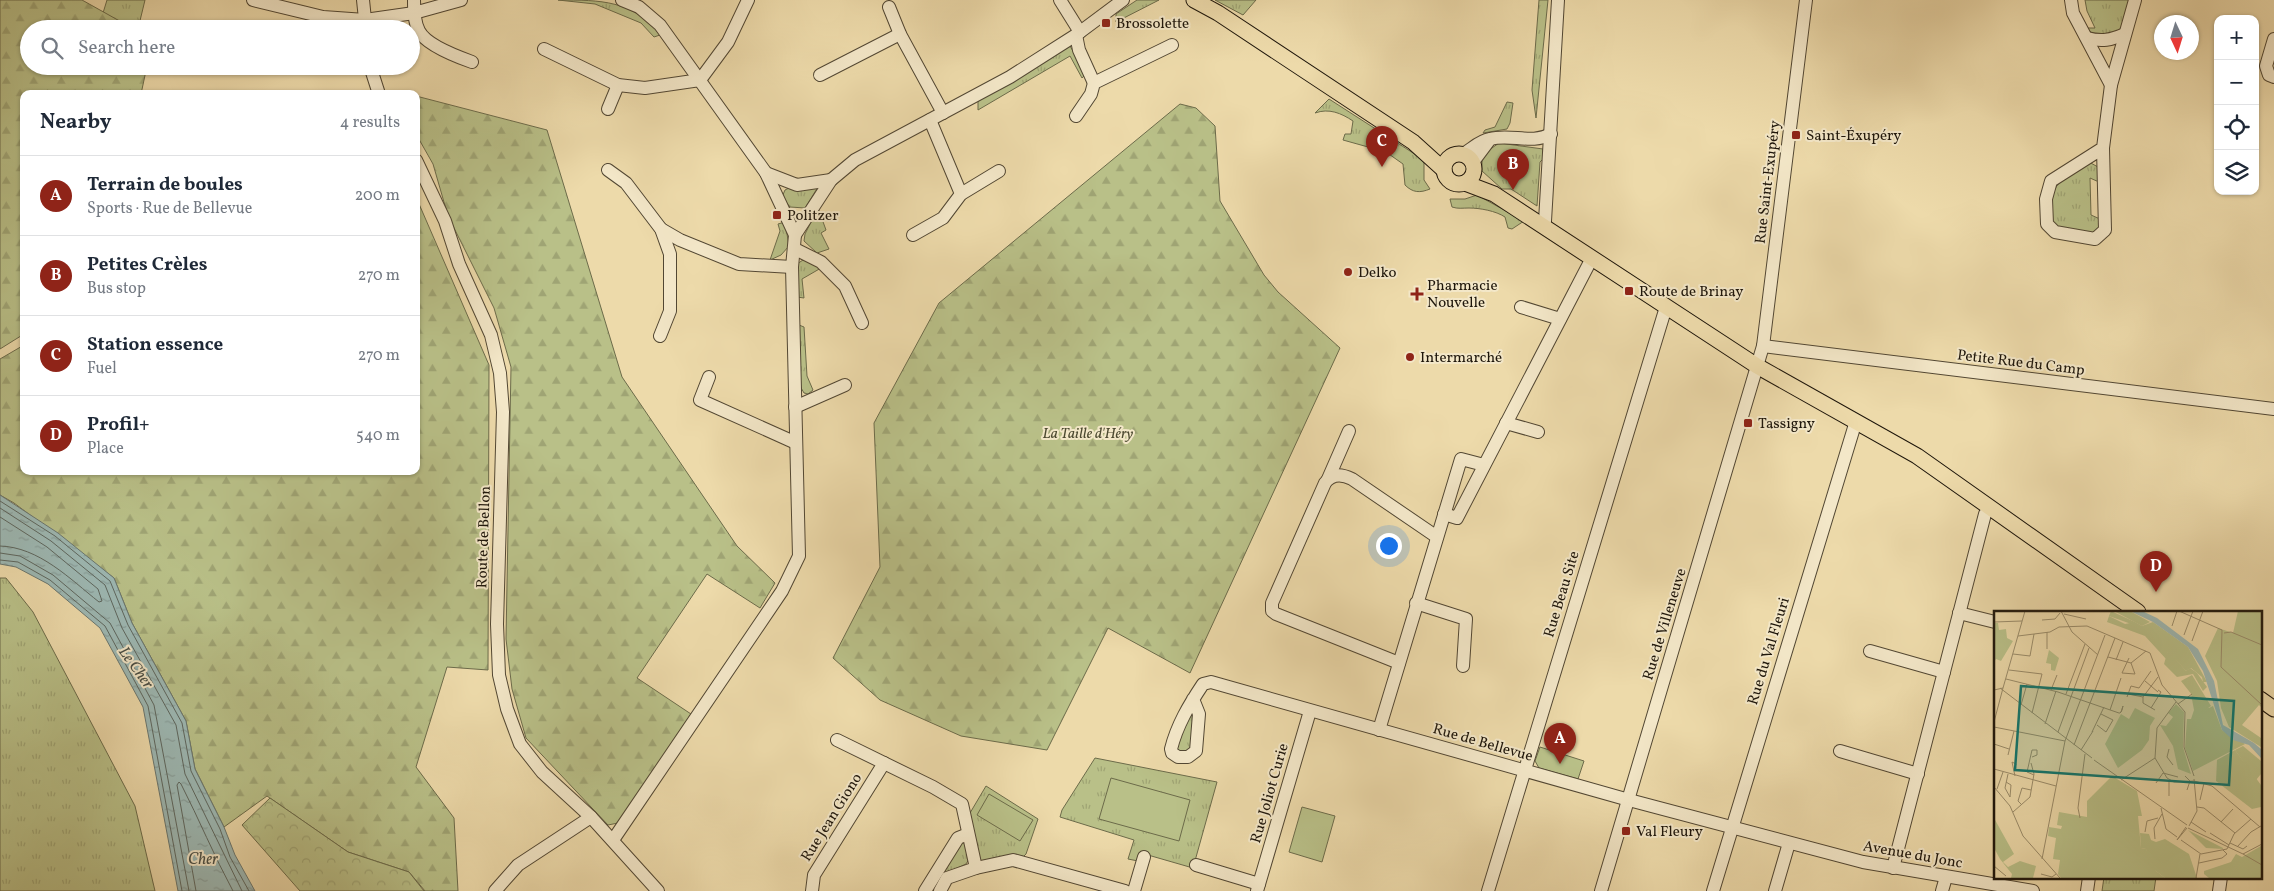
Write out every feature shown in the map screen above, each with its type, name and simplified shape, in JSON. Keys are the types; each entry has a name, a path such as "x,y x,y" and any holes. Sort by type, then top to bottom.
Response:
{"main road":[{"path":"1194,0 1218,13 1414,142 1444,170 1450,180 1458,184 1465,183 1472,178 1466,160"},
{"path":"1414,142 1466,160 1494,194"},
{"path":"1444,170 1446,162 1466,160"},
{"path":"1465,183 1494,194 1757,366 1917,456 2137,611"},
{"path":"2262,700 2274,709"}],"street":[{"path":"363,0 366,20"},
{"path":"377,20 414,6 461,0"},
{"path":"613,840 782,591 799,556 792,267 795,236 766,173 660,25 638,3 622,0"},
{"path":"544,49 618,85 645,88 700,80 728,42 748,0"},
{"path":"1060,0 1078,33 1079,50 1094,83 1091,94 1076,116"},
{"path":"795,236 830,180 855,160 1010,77 1078,33 1124,0"},
{"path":"1543,226 1545,221 1551,134 1558,0"},
{"name":"Rue Saint-Exupéry","path":"1757,366 1763,346 1806,0"},
{"path":"2071,0 2073,13 2110,85"},
{"path":"2103,148 2052,180 2046,199 2047,224 2055,232 2095,239 2106,230 2103,148 2110,85 2135,0"},
{"path":"259,1 341,20"},
{"path":"414,6 417,20"},
{"path":"889,7 900,34 943,113"},
{"path":"420,33 444,51 472,62"},
{"path":"820,75 900,34"},
{"path":"2087,38 2100,41 2110,40 2125,34"},
{"path":"2274,39 2266,66 2269,75 2274,77"},
{"path":"1094,83 1172,45"},
{"path":"372,75 378,90"},
{"path":"374,75 383,90"},
{"path":"608,108 618,85"},
{"path":"930,120 961,194"},
{"path":"1466,160 1479,143 1491,138 1515,137 1531,140 1542,139 1551,134"},
{"name":"Route de Bellon","path":"420,168 445,221 448,236 459,264 491,335 500,373 503,412 497,624 499,675 507,709 520,744 542,772 591,817 658,891"},
{"path":"608,170 626,183 661,229 670,254 670,311 660,336"},
{"path":"913,236 943,218 961,194 999,171"},
{"path":"766,173 798,185 830,180"},
{"name":"Route de Bellon","path":"420,184 439,224 448,236"},
{"path":"661,229 680,240 739,264 792,267"},
{"path":"670,254 680,240"},
{"path":"795,249 821,262 845,286 862,323"},
{"path":"1444,514 1457,518 1592,258"},
{"path":"1521,307 1560,319"},
{"name":"Rue Beau Site","path":"1488,891 1666,307"},
{"name":"Petite Rue du Camp","path":"1763,346 2274,409"},
{"name":"Rue de Villeneuve","path":"1601,891 1757,366"},
{"path":"709,377 700,400 796,443"},
{"path":"795,407 845,385"},
{"name":"Rue du Val Fleuri","path":"1713,891 1856,421"},
{"path":"1506,423 1538,432"},
{"path":"1349,431 1272,603 1272,611 1398,663"},
{"path":"1379,730 1461,459 1484,465"},
{"path":"1328,479 1336,475 1352,479 1437,537"},
{"path":"1893,868 1985,514 1990,508"},
{"path":"1416,603 1466,619 1463,666"},
{"path":"1959,613 1994,622"},
{"path":"1870,650 1944,672"},
{"name":"Rue de Bellevue","path":"1193,699 1203,684 1211,682 1226,685 1310,711 1789,843"},
{"name":"Rue Joliot Curie","path":"1196,866 1258,887 1310,711"},
{"path":"837,740 933,786 962,804 976,868"},
{"path":"1840,751 1918,774"},
{"name":"Rue Jean Giono","path":"812,891 814,875 884,763"},
{"path":"495,891 518,865 591,817"},
{"path":"925,891 958,838 968,834"},
{"path":"1775,891 1789,843"},
{"name":"Avenue du Jonc","path":"1789,843 1893,868 2033,891"},
{"path":"1134,891 1144,857"},
{"path":"940,891 947,878 976,868 1013,860 1125,891"},
{"path":"1942,891 1946,877"},
{"path":"2087,891 2089,878"},
{"path":"2219,891 2221,878"}],"green space":[{"path":"0,0 82,0 118,20 20,20 20,75 145,75 142,90 20,90 20,336 0,349"},
{"path":"107,0 145,0 140,20 117,20 103,13"},
{"path":"558,0 615,4 639,15 650,23 660,35 654,37 641,23 595,4"},
{"path":"1137,0 1159,0 1116,22 1116,14"},
{"path":"1215,0 1256,0 1243,15"},
{"path":"1539,0 1548,0 1536,118 1532,90"},
{"path":"2085,0 2130,0 2123,28 2115,34 2094,35 2086,28 2095,28 2087,11"},
{"path":"1070,46 1086,74 1082,78 1070,56 978,110 978,101"},
{"path":"420,97 547,130 622,377 737,546 775,583 760,608 707,574 637,678 691,714 618,823 608,825 526,738 512,689 506,639 511,367 494,308 448,216 433,164 420,141"},
{"path":"1329,99 1424,160 1424,180 1430,189 1417,192 1408,188 1405,185 1403,164 1386,152 1343,140 1345,134 1351,134 1353,121 1335,112 1315,113"},
{"path":"1507,102 1513,103 1510,123 1507,129 1483,133 1485,130 1495,127"},
{"name":"La Taille d'Héry","path":"1180,104 1196,108 1215,126 1220,201 1264,275 1278,292 1340,348 1190,673 1108,628 1047,750 961,736 880,700 833,658 880,567 874,423 939,303"},
{"path":"1499,143 1543,149 1543,159 1540,162 1537,206 1511,189 1502,189 1482,171 1482,155"},
{"path":"2089,162 2098,167 2099,182 2090,178 2091,215 2100,219 2098,232 2092,233 2053,226 2051,202 2053,193 2062,180"},
{"path":"818,187 805,208 790,207 782,197 785,190 789,188"},
{"path":"1477,195 1524,221 1512,229 1508,228 1505,217 1497,213 1488,210 1452,207 1450,199 1465,199"},
{"path":"420,206 489,365 488,670 447,667 416,767 454,818 458,891 425,891 409,872 348,852 267,796 224,827 195,769 186,721 132,623 114,578 14,503 0,495 0,359 20,347 20,475 420,475"},
{"path":"818,208 826,230 821,233 829,249 817,253 804,241 805,234"},
{"path":"785,222 789,246 781,255 770,260 780,231 778,224"},
{"path":"806,258 821,268 802,279 804,298 797,297 797,264"},
{"path":"799,325 804,327 807,376 813,390 808,394 804,393 800,386"},
{"path":"0,578 6,578 33,612 135,806 155,891 0,891"},
{"path":"1189,713 1193,713 1191,746 1188,752 1181,752 1177,748"},
{"path":"1540,747 1584,761 1578,779 1539,768 1535,761"},
{"path":"1095,758 1217,782 1193,868 1141,853 1138,861 1128,859 1134,840 1060,817 1062,810"},
{"path":"1111,778 1190,800 1179,841 1099,819"},
{"path":"986,786 1038,819 1026,854 1023,857 980,861 970,813"},
{"path":"989,794 1033,820 1020,841 977,815"},
{"path":"270,798 348,852 409,872 424,891 300,891 242,825"},
{"path":"1302,807 1335,816 1322,862 1289,852"},
{"path":"961,842 966,844 969,859 966,864 948,872 936,891 929,891"},
{"path":"2104,878 2156,878 2154,891 2102,891"}],"water":[{"name":"Cher","path":"0,495 58,533 114,578 132,623 186,721 195,769 224,827 235,855 255,891 178,891 143,707 100,628 48,584 16,567 0,564"}],"place":[{"name":"Brossolette","path":"1106,23"},
{"name":"Saint-Éxupéry","path":"1796,135"},
{"name":"Station essence","path":"1382,167"},
{"name":"Petites Crèles","path":"1513,190"},
{"name":"Politzer","path":"777,215"},
{"name":"Delko","path":"1348,272"},
{"name":"Route de Brinay","path":"1629,291"},
{"name":"Pharmacie Nouvelle","path":"1417,294"},
{"name":"Intermarché","path":"1410,357"},
{"name":"Tassigny","path":"1748,423"},
{"name":"Profil+","path":"2156,592"},
{"name":"Terrain de boules","path":"1560,764"},
{"name":"Val Fleury","path":"1626,831"}],"water label":[{"name":"Le Cher","path":"137,667"}]}
